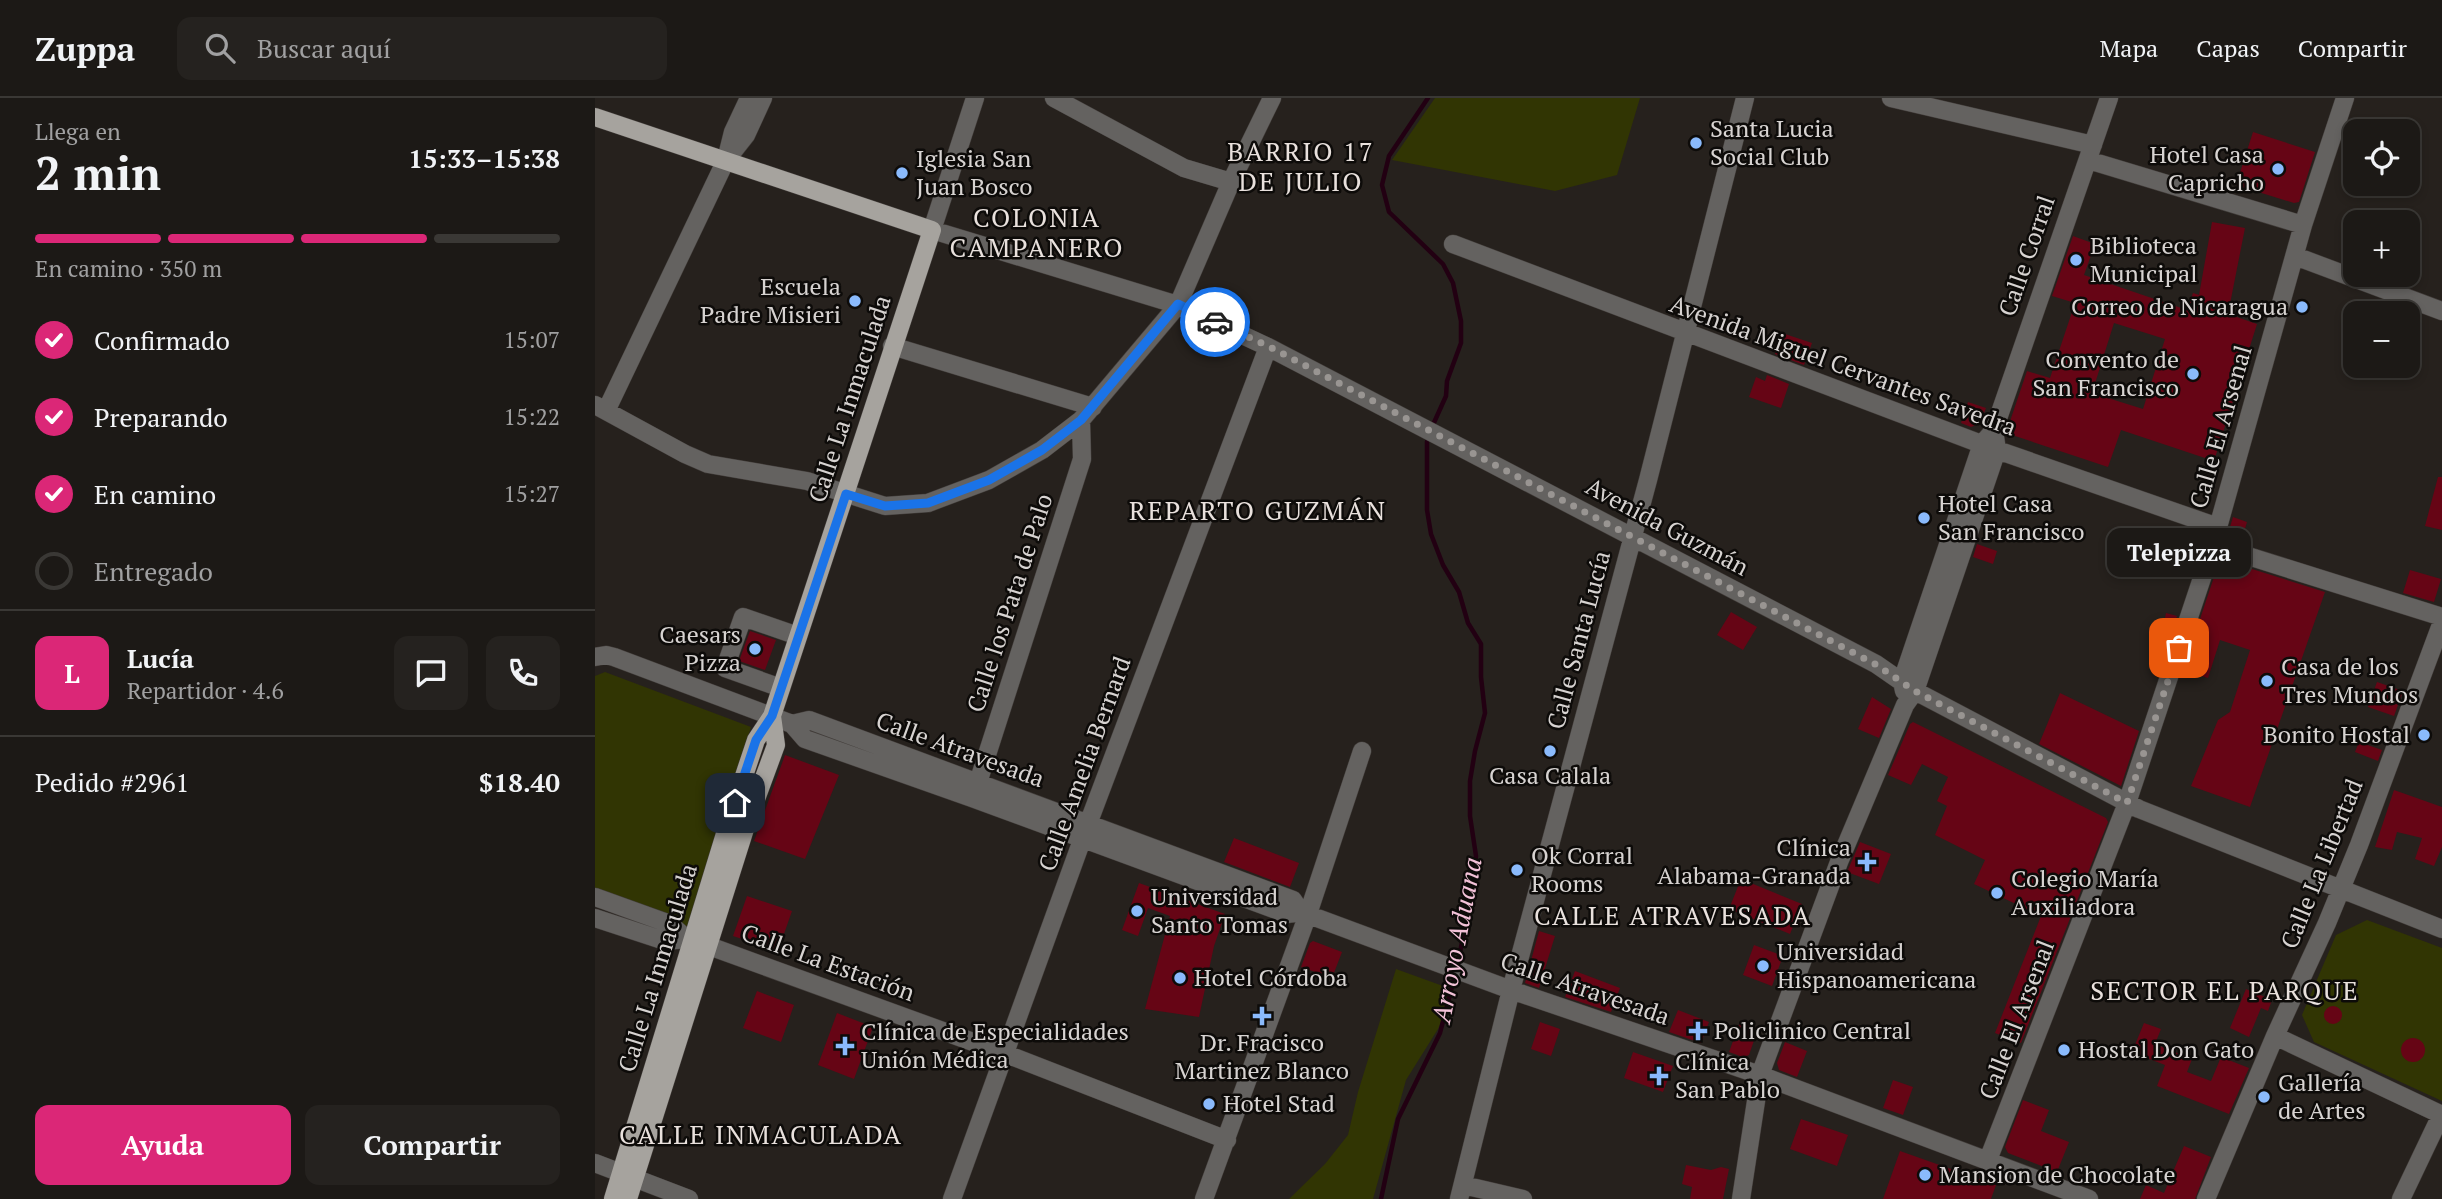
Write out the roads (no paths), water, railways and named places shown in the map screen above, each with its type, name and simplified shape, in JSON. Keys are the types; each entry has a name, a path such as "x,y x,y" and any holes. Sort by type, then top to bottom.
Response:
{"main road":[{"path":"595,117 932,230"},
{"name":"Calle La Inmaculada","path":"628,1199 638,1183 664,1060 696,942 737,827 756,740 772,716 932,230"},
{"name":"Calle La Inmaculada","path":"614,1199 638,1183"}],"street":[{"path":"726,160 733,132 749,98"},
{"path":"764,98 746,135 726,160 601,407 708,464 807,481 885,506 928,503 989,480 1042,450 1087,414 1178,304 1272,98"},
{"name":"Calle La Inmaculada","path":"932,230 975,98"},
{"path":"1054,98 1184,167 1231,183"},
{"name":"Calle Santa Lucía","path":"1461,1192 1511,990 1745,98"},
{"path":"1891,98 2090,153 2303,225"},
{"name":"Calle Corral","path":"1741,1199 1760,1075 1839,862 1907,692 2057,242 2109,98"},
{"name":"Calle El Arsenal","path":"1989,1160 2127,803 2213,545 2303,225 2345,98"},
{"name":"Avenida Guzmán","path":"932,230 1178,304 1268,346 1632,536 1875,664 1907,692 2127,803 2442,929"},
{"name":"Avenida Miguel Cervantes Savedra","path":"1453,244 1685,333 1991,441 2218,527"},
{"path":"2295,256 2442,312"},
{"path":"892,346 1087,414"},
{"name":"Calle Amelia Bernard","path":"952,1199 1085,832 1268,346"},
{"name":"Calle los Pata de Palo","path":"975,790 1082,459 1087,414"},
{"path":"2213,545 2442,619"},
{"path":"781,688 725,668 743,617 798,636"},
{"name":"Calle La Libertad","path":"2206,1199 2341,890 2442,619"},
{"name":"Calle Atravesada","path":"595,657 614,657 772,716 792,724 805,739 876,764 975,790"},
{"name":"Calle Atravesada","path":"792,724 810,720 883,747 975,790 1085,832 1198,873 1293,900 1305,913 1411,954 1760,1075 2089,1199"},
{"path":"876,764 883,747"},
{"path":"1204,1199 1362,751"},
{"name":"Calle La Estación","path":"595,897 670,924 696,942 1006,1054 1227,1140"},
{"name":"Calle La Estación","path":"595,918 665,941 696,942"},
{"path":"2275,1036 2442,1115 2401,1199"},
{"path":"595,1163 638,1183 689,1199"},
{"path":"1461,1192 1523,1199"}],"waterway":[{"name":"Arroyo Aduana","path":"1428,98 1389,156 1382,185 1389,212 1443,264 1453,283 1461,321 1461,343 1447,381 1446,396 1432,427"},
{"name":"Arroyo Aduana","path":"1429,436 1427,510 1431,534 1443,565 1459,592 1468,623 1481,644 1485,713 1470,781 1470,816 1476,856 1457,967"},
{"name":"Arroyo Aduana","path":"1381,1199 1398,1119 1440,1033 1455,975"}],"place":[{"name":"Santa Lucia Social Club","path":"1696,143"},
{"name":"Hotel Casa Capricho","path":"2278,169"},
{"name":"Iglesia San Juan Bosco","path":"902,173"},
{"name":"Biblioteca Municipal","path":"2076,260"},
{"name":"Escuela Padre Misieri","path":"855,301"},
{"name":"Correo de Nicaragua","path":"2302,307"},
{"name":"Convento de San Francisco","path":"2193,374"},
{"name":"Hotel Casa San Francisco","path":"1924,518"},
{"name":"Telepizza","path":"2179,648"},
{"name":"Caesars Pizza","path":"755,649"},
{"name":"Casa de los Tres Mundos","path":"2267,681"},
{"name":"Bonito Hostal","path":"2424,735"},
{"name":"Casa Calala","path":"1550,751"},
{"name":"Clínica Alabama-Granada","path":"1867,862"},
{"name":"Ok Corral Rooms","path":"1517,870"},
{"name":"Colegio María Auxiliadora","path":"1997,893"},
{"name":"Universidad Santo Tomas","path":"1137,911"},
{"name":"Universidad Hispanoamericana","path":"1763,966"},
{"name":"Hotel Córdoba","path":"1180,978"},
{"name":"Dr. Fracisco Martinez Blanco","path":"1262,1016"},
{"name":"Policlinico Central","path":"1698,1031"},
{"name":"Clínica de Especialidades Unión Médica","path":"845,1046"},
{"name":"Hostal Don Gato","path":"2064,1050"},
{"name":"Clínica San Pablo","path":"1659,1076"},
{"name":"Gallería de Artes","path":"2264,1097"},
{"name":"Hotel Stad","path":"1209,1104"},
{"name":"Mansion de Chocolate","path":"1925,1175"}],"district":[{"name":"BARRIO 17 DE JULIO","path":"1301,167"},
{"name":"COLONIA CAMPANERO","path":"1037,233"},
{"name":"REPARTO GUZMÁN","path":"1258,511"},
{"name":"CALLE ATRAVESADA","path":"1673,916"},
{"name":"SECTOR EL PARQUE","path":"2225,991"},
{"name":"CALLE INMACULADA","path":"761,1135"}]}
